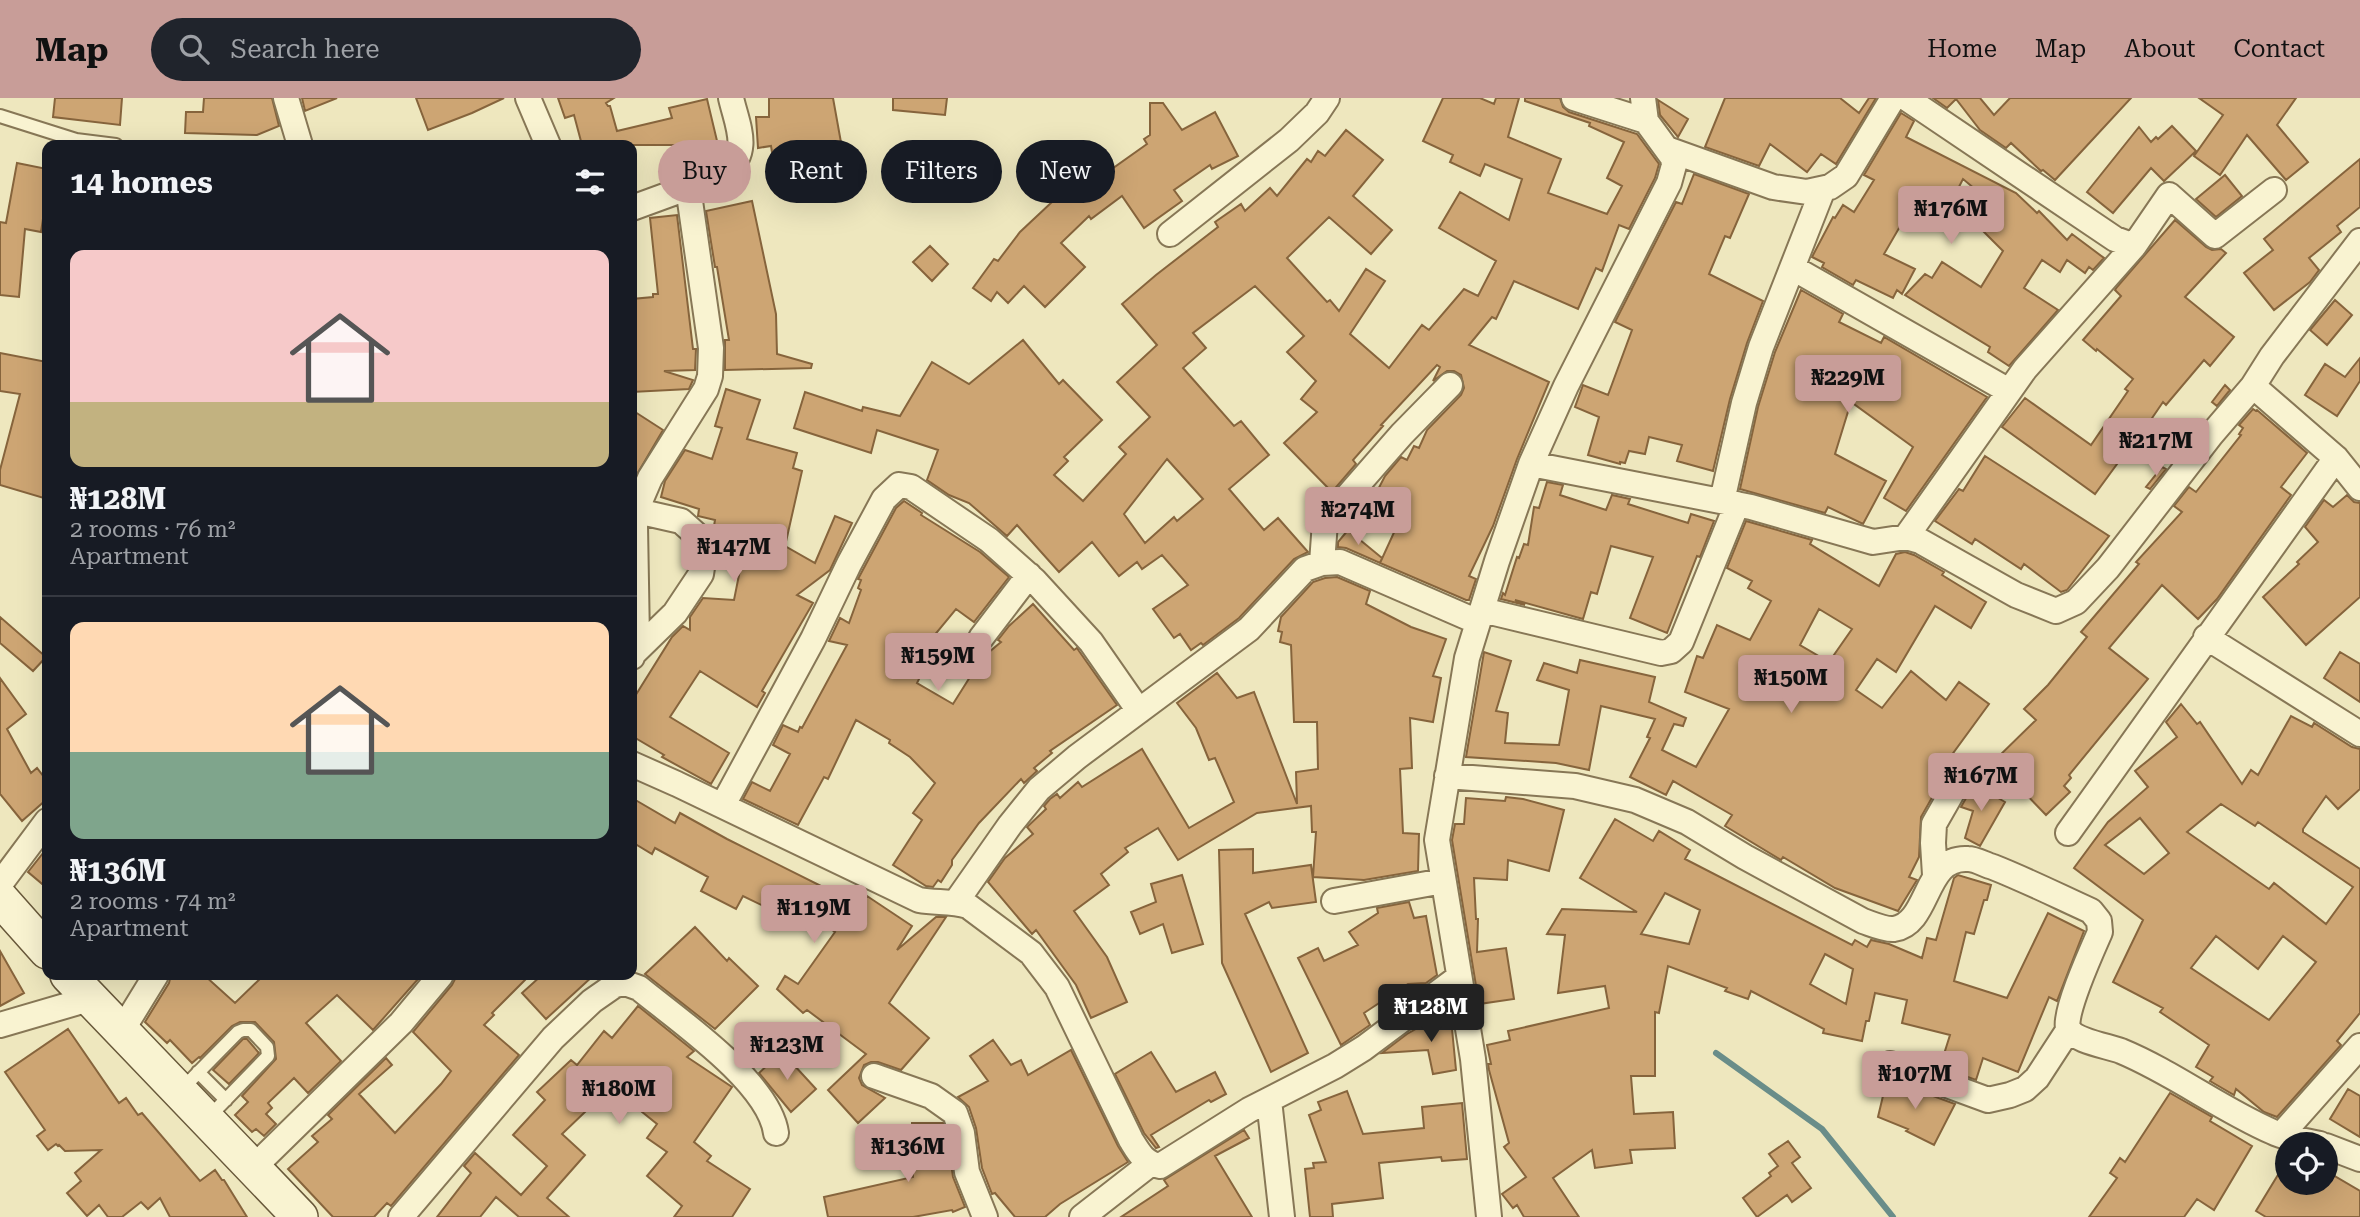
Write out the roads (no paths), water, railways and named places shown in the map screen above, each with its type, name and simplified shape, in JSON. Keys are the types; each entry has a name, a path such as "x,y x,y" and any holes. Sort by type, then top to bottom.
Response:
{"main road":[{"path":"0,898 42,945"},
{"path":"78,987 121,1032 189,1082 216,1110 253,1168 300,1217"}],"street":[{"path":"286,98 299,140"},
{"path":"528,98 546,140"},
{"path":"731,98 740,140"},
{"path":"1170,234 1289,140 1317,113 1327,98"},
{"path":"1489,1217 1473,1059 1437,840 1467,659 1531,464 1566,386 1669,183 1674,165 1673,158 1645,109 1574,98"},
{"path":"1667,149 1773,187 1807,192 1824,189 1846,176 1893,98"},
{"path":"1906,98 2115,239 2134,246"},
{"path":"956,902 1039,789 1077,757 1249,629 1304,569 1322,563 1340,562 1480,616 1661,653 1671,651 1681,642 1687,630 1730,503 1744,403 1761,347 1824,189"},
{"path":"1906,537 2025,369 2134,246 2169,195 2215,236 2274,190"},
{"path":"637,206 658,198"},
{"path":"637,651 676,613 701,575 703,561 700,538 681,521 637,511 650,478 706,389 710,376 711,348 690,203"},
{"path":"1531,464 1730,503 1873,542 1906,537 1920,541 2016,595 2056,611 2065,609 2076,602 2108,568 2211,435 2253,386 2272,356 2360,241"},
{"path":"1793,268 2009,391"},
{"path":"1322,563 1325,522 1402,434 1450,385"},
{"path":"2253,386 2336,457 2360,488"},
{"path":"2068,833 2336,457"},
{"path":"723,805 813,639 884,499 899,485 911,487 989,540 1029,575 1091,642 1139,711"},
{"path":"981,638 1029,575"},
{"path":"2206,637 2360,734"},
{"path":"637,766 919,900 934,903 956,902 968,906 1031,953 1057,987 1130,1140 1141,1157 1150,1164 1160,1166 1249,1110 1364,1048 1459,977"},
{"path":"1935,875 1934,824 1966,768"},
{"path":"1447,776 1575,786 1635,800 1687,822 1745,857 1863,921 1880,927 1894,929 1906,923 1919,909 1935,875 1956,860 1969,858 2016,876 2091,911 2099,921 2100,932 2072,1001 2067,1022 2075,1036 2163,1069 2200,1095 2275,1132"},
{"path":"0,884 42,828"},
{"path":"1334,901 1443,881"},
{"path":"121,1032 153,980"},
{"path":"253,1168 401,1023 437,980"},
{"path":"401,1217 553,1038 592,1001 615,985 625,982 639,988 727,1061 757,1091 775,1122 776,1133"},
{"path":"0,1025 78,987"},
{"path":"1889,1064 1988,1100 2010,1096 2025,1089 2037,1078 2069,1029"},
{"path":"2284,1132 2360,1046"},
{"path":"874,1076 931,1096 955,1113 962,1133 967,1172 985,1217"},
{"path":"1269,1100 1282,1217"},
{"path":"2338,1151 2360,1159"},
{"path":"1082,1217 1150,1164"}],"lane":[{"path":"0,116 76,140"},
{"path":"189,1082 238,1032 251,1030 267,1047 268,1056 216,1110"}],"waterway":[{"path":"1716,1053 1822,1129 1893,1217"}]}
